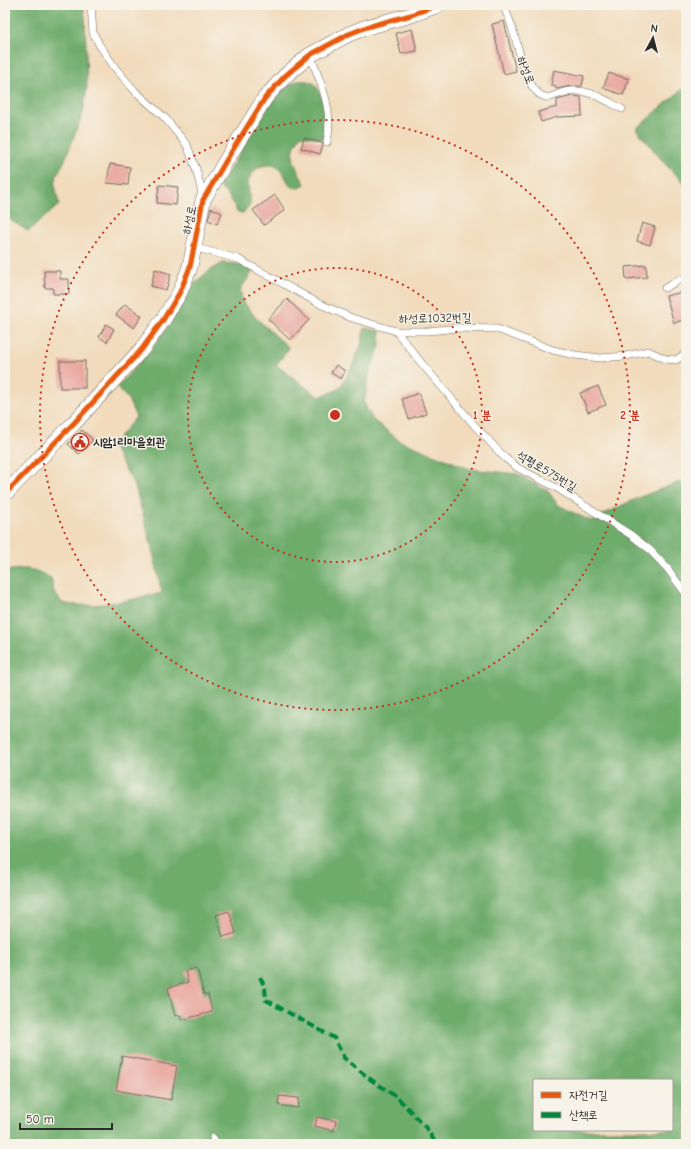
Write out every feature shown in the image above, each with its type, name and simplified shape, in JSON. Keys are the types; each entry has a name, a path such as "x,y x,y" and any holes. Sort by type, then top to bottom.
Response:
{"street":[{"name":"하성로","path":"5,494 74,424 142,349 163,320 180,292 190,267 204,200 227,159 266,98 285,76 310,56 355,31 438,5"}],"lane":[{"name":"하성로","path":"91,5 94,33 100,46 116,69 135,91 165,118 187,145 196,169 204,200"},
{"name":"하성로","path":"503,5 513,29 526,75 535,91 541,96 549,97 564,92 589,92 622,109"},
{"path":"310,56 322,84 329,112 329,131 327,142"},
{"name":"하성로1032번길","path":"193,247 238,259 327,307 352,318 396,331 428,331 459,328 497,329 553,350 600,358 626,356 648,351 666,359 676,360 684,356 686,353"},
{"path":"665,288 679,280 686,280"},
{"name":"석평로575번길","path":"396,331 475,426 505,458 518,468 557,488 631,535 649,549 667,568 686,594"}],"green space":[{"path":"5,5 35,5 37,7 38,5 83,5 85,16 87,87 83,113 64,162 57,174 55,185 59,205 28,231 5,217"},
{"path":"297,81 309,81 316,85 324,106 326,117 326,128 323,139 301,135 294,148 293,154 295,165 305,184 298,188 290,186 285,175 280,169 270,165 262,166 255,170 249,180 250,203 248,208 243,213 237,212 232,201 220,188 220,185 267,109 279,94 288,86"},
{"path":"686,86 686,184 667,166 636,129"},
{"path":"223,263 237,264 253,271 240,290 242,300 255,317 289,348 276,365 319,397 339,389 351,369 362,342 364,328 380,331 380,346 369,375 364,403 373,420 400,441 470,469 517,474 548,491 558,505 591,521 638,498 686,480 686,1144 5,1144 5,571 29,569 44,574 51,578 54,592 62,603 74,605 112,603 162,593 152,547 135,486 112,446 136,417 128,399 117,387 149,352 172,320 191,286 209,271"}],"building":[{"path":"504,21 516,71 504,74 492,24"},
{"path":"412,29 417,51 401,54 396,33"},
{"path":"554,70 584,76 582,86 571,86 556,89 556,86 551,85"},
{"path":"609,73 629,79 623,95 603,88"},
{"path":"572,96 581,97 582,116 557,117 541,122 538,112 557,107 557,100"},
{"path":"304,138 322,143 323,145 320,154 301,148"},
{"path":"110,164 130,167 128,185 107,183"},
{"path":"159,185 178,187 176,205 157,203"},
{"path":"275,195 285,210 264,225 253,210"},
{"path":"211,208 222,213 217,224 208,220"},
{"path":"642,223 655,227 650,245 637,241"},
{"path":"646,265 647,277 626,279 625,267"},
{"path":"155,269 171,274 166,290 151,286"},
{"path":"44,271 60,271 60,279 69,279 69,294 53,294 53,288 45,288"},
{"path":"686,291 686,319 674,323 666,296"},
{"path":"287,299 309,320 290,340 268,319"},
{"path":"125,304 142,316 134,328 116,315"},
{"path":"106,324 114,329 107,342 99,337"},
{"path":"60,361 85,361 85,388 60,388"},
{"path":"336,365 345,371 341,379 331,373"},
{"path":"598,386 606,405 588,412 580,393"},
{"path":"419,393 426,413 409,419 402,399"},
{"name":"시암1리마을회관","path":"82,430 93,440 79,454 68,444"},
{"path":"229,911 236,933 223,937 216,915"},
{"path":"197,968 204,995 208,994 212,1012 181,1020 180,1015 175,1016 168,988 188,982 185,971"},
{"path":"122,1056 177,1066 171,1100 116,1090"},
{"path":"279,1096 299,1098 298,1108 278,1105"},
{"path":"317,1117 336,1121 334,1131 315,1126"}],"marked path":[{"path":"260,977 265,988 266,1000 334,1038 344,1058 370,1079 398,1098 427,1129 436,1144"}],"cycle path":[{"path":"5,494 74,423 142,349 163,320 180,292 190,267 203,200 265,98 285,76 310,55 349,34 438,5"}],"place":[{"name":"시암1리마을회관","path":"80,442"}]}
